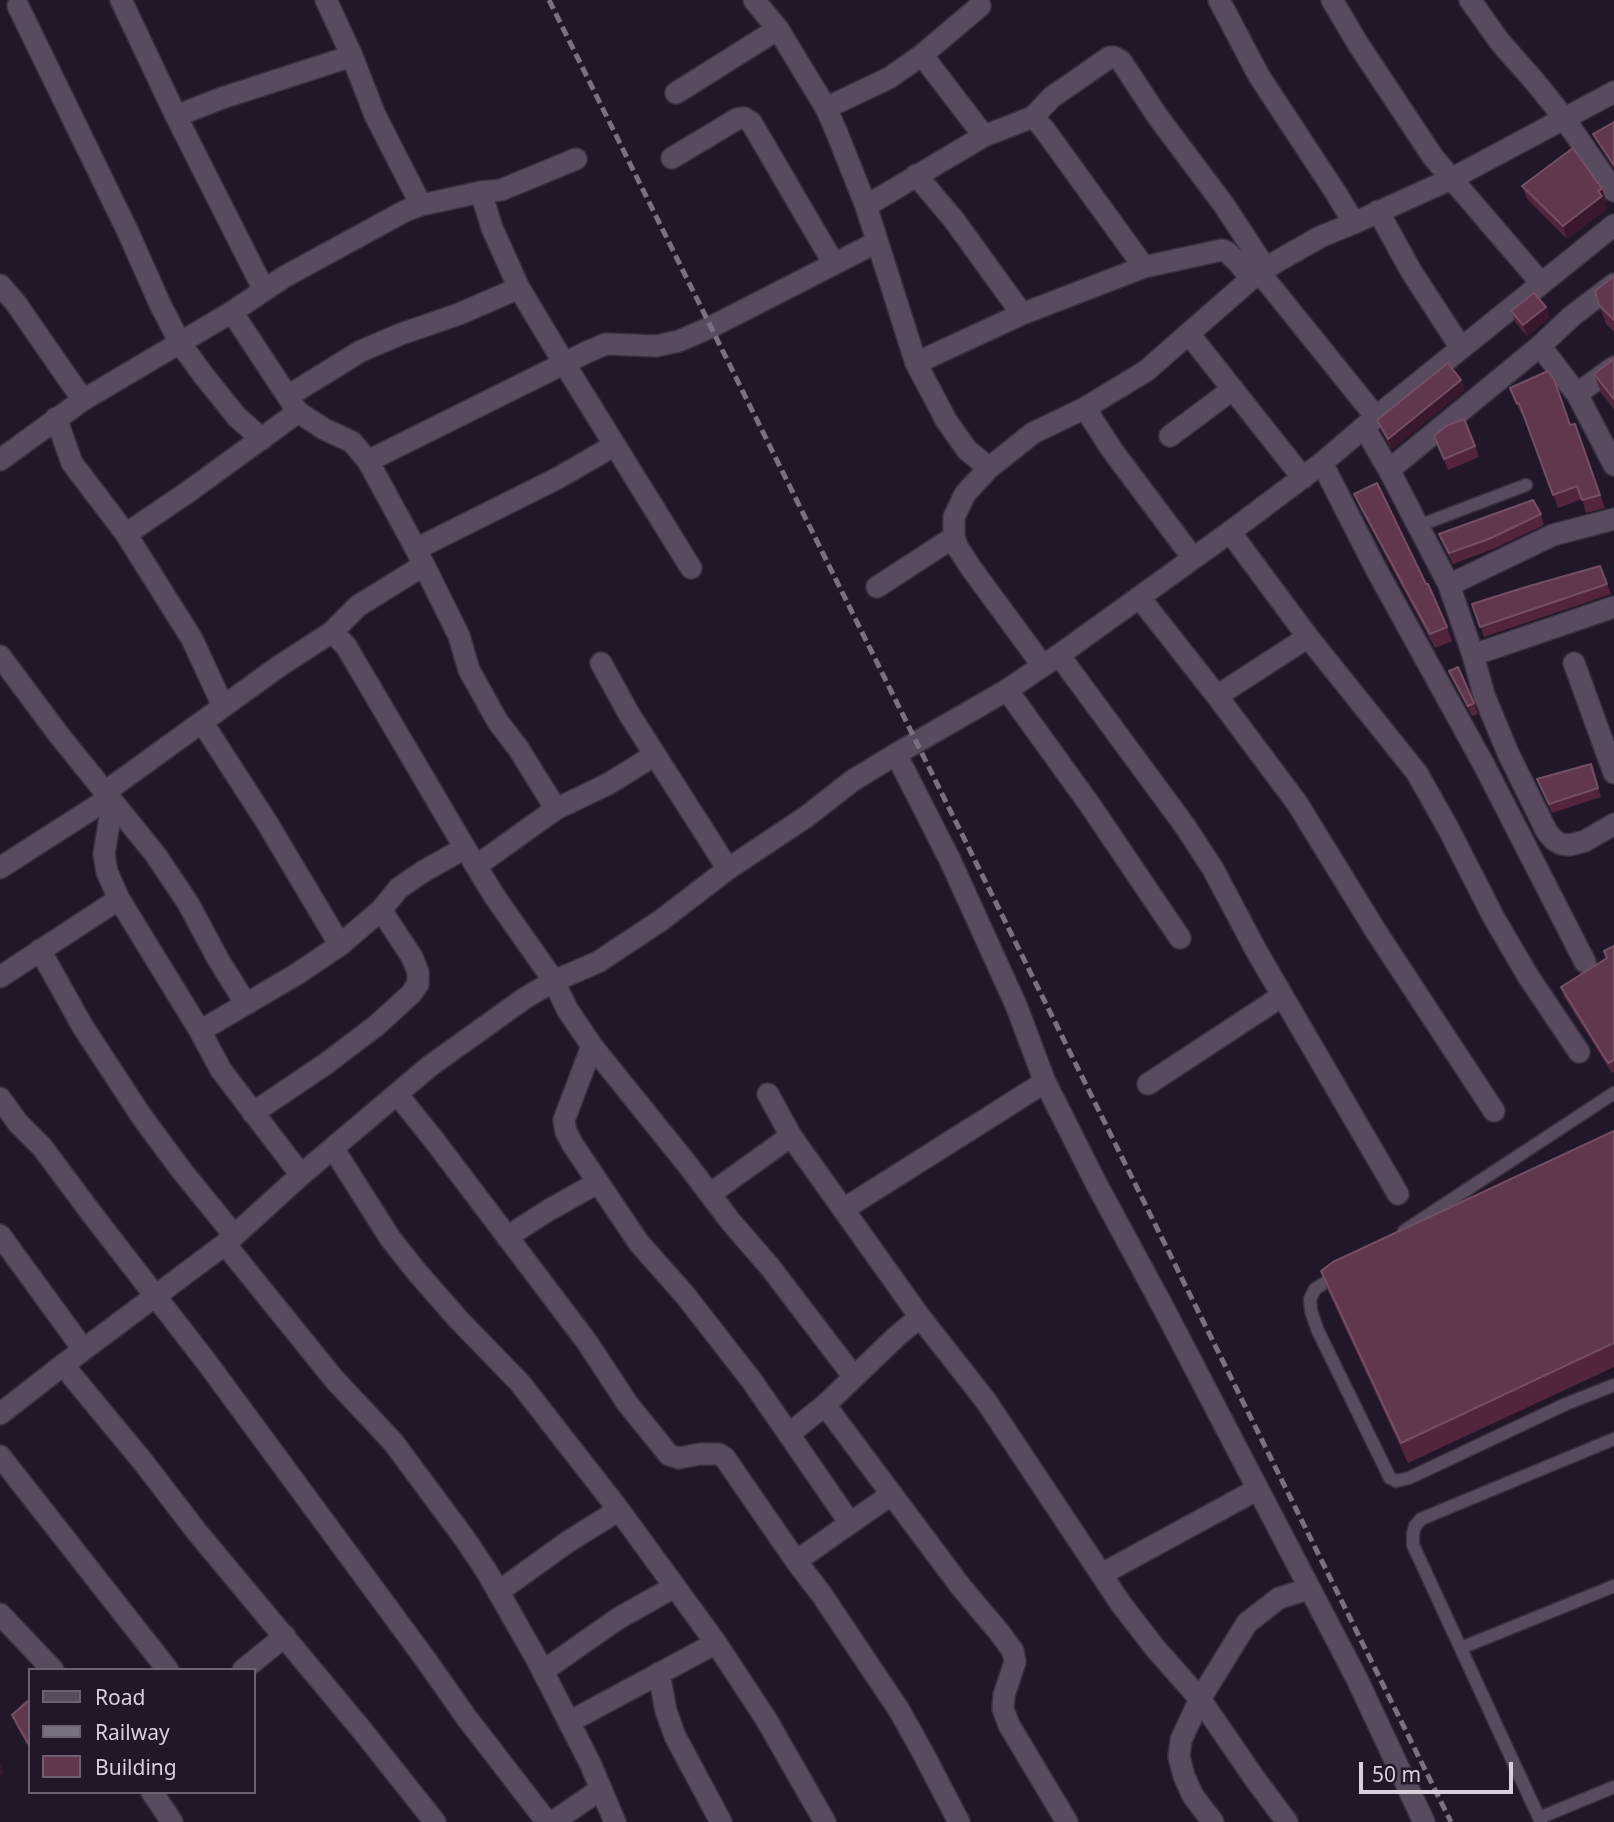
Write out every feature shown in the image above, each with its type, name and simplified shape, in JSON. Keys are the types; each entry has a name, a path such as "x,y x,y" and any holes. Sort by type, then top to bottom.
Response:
{"street":[{"path":"121,0 264,290"},
{"path":"326,0 375,115 421,205"},
{"path":"754,0 778,29 826,108 866,206 916,363 960,440 967,450 989,468"},
{"path":"1219,0 1259,76 1354,223"},
{"path":"1332,0 1433,157 1541,283"},
{"path":"1470,0 1500,42 1564,118 1614,191"},
{"path":"18,6 180,343 237,417 262,439"},
{"path":"826,108 889,78 922,55 980,6"},
{"path":"676,93 778,29"},
{"path":"922,55 984,136"},
{"path":"176,116 222,98 352,56"},
{"path":"866,206 984,136 1034,117 1061,90 1110,57 1117,57 1224,205 1259,274 1370,422 1389,470 1449,585 1484,695 1508,753 1547,832 1553,840 1570,845 1585,841 1614,824"},
{"path":"1398,1194 1282,996 1213,869 1185,826 1051,660 971,568 954,537 954,517 965,494 989,468 1033,433 1085,408 1146,371 1259,274 1320,237 1451,179 1614,92"},
{"path":"1034,117 1144,267"},
{"path":"672,158 737,119 744,118 751,122 834,264"},
{"path":"0,460 83,400 232,312 284,277 372,228 421,205 501,190 576,159"},
{"path":"916,176 954,220 1022,314"},
{"path":"481,192 492,228 519,288 691,568"},
{"path":"1378,211 1411,271 1461,348"},
{"path":"1,1413 229,1240 430,1066 525,998 554,981 598,962 660,921 852,781 1007,690 1051,660 1303,478 1614,225"},
{"path":"368,461 606,344 656,346 679,341 877,242"},
{"path":"916,363 1022,314 1144,267 1222,250 1259,274"},
{"path":"0,285 15,302 83,400"},
{"path":"1389,470 1540,346 1572,316 1614,285"},
{"path":"126,534 262,439 293,404 361,351 519,288"},
{"path":"232,312 293,404 324,429 352,442 368,461 459,636 469,670 498,722 518,748 555,809"},
{"path":"1189,334 1303,478"},
{"path":"1540,346 1577,394 1614,465"},
{"path":"1577,394 1614,367"},
{"path":"1170,436 1233,389"},
{"path":"1085,408 1112,450 1193,558"},
{"path":"56,418 72,463 126,534 192,639 223,706"},
{"path":"0,868 110,799 223,706 332,632 358,606 420,557 615,445"},
{"path":"1322,463 1484,765 1585,962"},
{"path":"1449,585 1553,535 1614,519"},
{"path":"1230,532 1308,637 1417,773 1494,918 1540,995 1579,1052"},
{"path":"877,587 954,537"},
{"path":"1139,597 1297,803 1377,933 1494,1111"},
{"path":"1473,655 1614,607"},
{"path":"332,632 346,646 362,671 495,897 554,981 567,1009 592,1046 854,1377"},
{"path":"1217,696 1308,637"},
{"path":"0,656 59,736 155,855 188,903 246,1004"},
{"path":"601,663 629,714 728,869"},
{"path":"1574,663 1614,773"},
{"path":"1007,690 1098,816 1180,938"},
{"path":"202,722 266,821 340,945"},
{"path":"896,754 950,860 1016,1005 1045,1083 1357,1679 1424,1822"},
{"path":"200,1031 340,945 382,909 399,888 424,871 471,857 555,809 608,784 655,755"},
{"path":"110,799 104,854 107,872 119,899 221,1070 301,1175"},
{"path":"0,977 119,899"},
{"path":"253,1113 377,1025 411,994 418,984 418,972 412,957 382,909"},
{"path":"40,950 83,1027 142,1117 229,1240 334,1379 393,1442 465,1539 543,1671 615,1822"},
{"path":"1147,1084 1282,996"},
{"path":"592,1046 564,1120 573,1145 639,1242 744,1370 850,1523"},
{"path":"844,1209 1045,1083"},
{"path":"397,1094 508,1237 587,1342 627,1403 669,1455 679,1458 719,1454 725,1458 822,1595 898,1710 959,1822"},
{"path":"768,1094 791,1136 920,1317 986,1401 1121,1604 1200,1699 1287,1822"},
{"path":"0,1098 18,1123 42,1147 156,1295 494,1756 547,1822"},
{"path":"710,1195 791,1136"},
{"path":"333,1148 397,1246 458,1319 520,1383 619,1510 716,1643 766,1719 825,1822"},
{"path":"508,1237 549,1209 597,1183"},
{"path":"0,1235 83,1349"},
{"path":"789,1434 825,1405 920,1317"},
{"path":"63,1365 435,1822"},
{"path":"825,1405 961,1587 1013,1651 1015,1662 1004,1695 1003,1709 1009,1725 1067,1822"},
{"path":"0,1456 166,1668"},
{"path":"1102,1574 1258,1489"},
{"path":"796,1561 891,1494"},
{"path":"498,1592 569,1541 619,1510"},
{"path":"543,1671 619,1618 674,1587"},
{"path":"1213,1822 1193,1796 1184,1776 1179,1757 1181,1740 1200,1699 1247,1623 1279,1598 1309,1589"},
{"path":"0,1614 51,1668"},
{"path":"245,1668 285,1636"},
{"path":"569,1722 716,1643"},
{"path":"659,1673 666,1711 675,1736 721,1822"},
{"path":"553,1822 601,1789"},
{"path":"153,1794 172,1822"}],"lane":[{"path":"1418,526 1526,485"},
{"path":"1395,1237 1614,1093"},
{"path":"1349,1267 1315,1289 1311,1299 1311,1311 1318,1331 1390,1478 1396,1481 1409,1478 1566,1404 1614,1385"},
{"path":"1614,1439 1421,1519 1413,1534 1413,1545 1540,1820 1614,1787"},
{"path":"1461,1648 1614,1587"}],"building":[{"path":"1614,122 1614,165 1593,134"},
{"path":"1573,148 1602,189 1598,191 1602,196 1563,226 1522,186"},
{"path":"1614,276 1614,320 1599,305 1595,291"},
{"path":"1534,293 1546,307 1523,325 1511,311"},
{"path":"1614,359 1614,399 1594,374"},
{"path":"1448,363 1461,380 1388,439 1377,420"},
{"path":"1548,371 1554,379 1570,425 1575,424 1600,495 1582,500 1577,486 1553,495 1519,403 1517,404 1510,388"},
{"path":"1464,419 1475,446 1444,459 1434,436 1446,426"},
{"path":"1377,483 1447,627 1430,634 1354,494"},
{"path":"1533,500 1541,514 1489,539 1449,553 1439,534"},
{"path":"1600,566 1607,584 1480,627 1472,604"},
{"path":"1458,667 1474,703 1468,706 1449,671"},
{"path":"1591,764 1598,788 1549,804 1537,779"},
{"path":"1614,946 1614,1060 1608,1063 1561,987 1607,958 1604,951"},
{"path":"1614,1131 1614,1343 1401,1443 1321,1271 1333,1262"},
{"path":"28,1701 28,1743 12,1715"}],"railway":[{"path":"549,0 1451,1822"}]}
